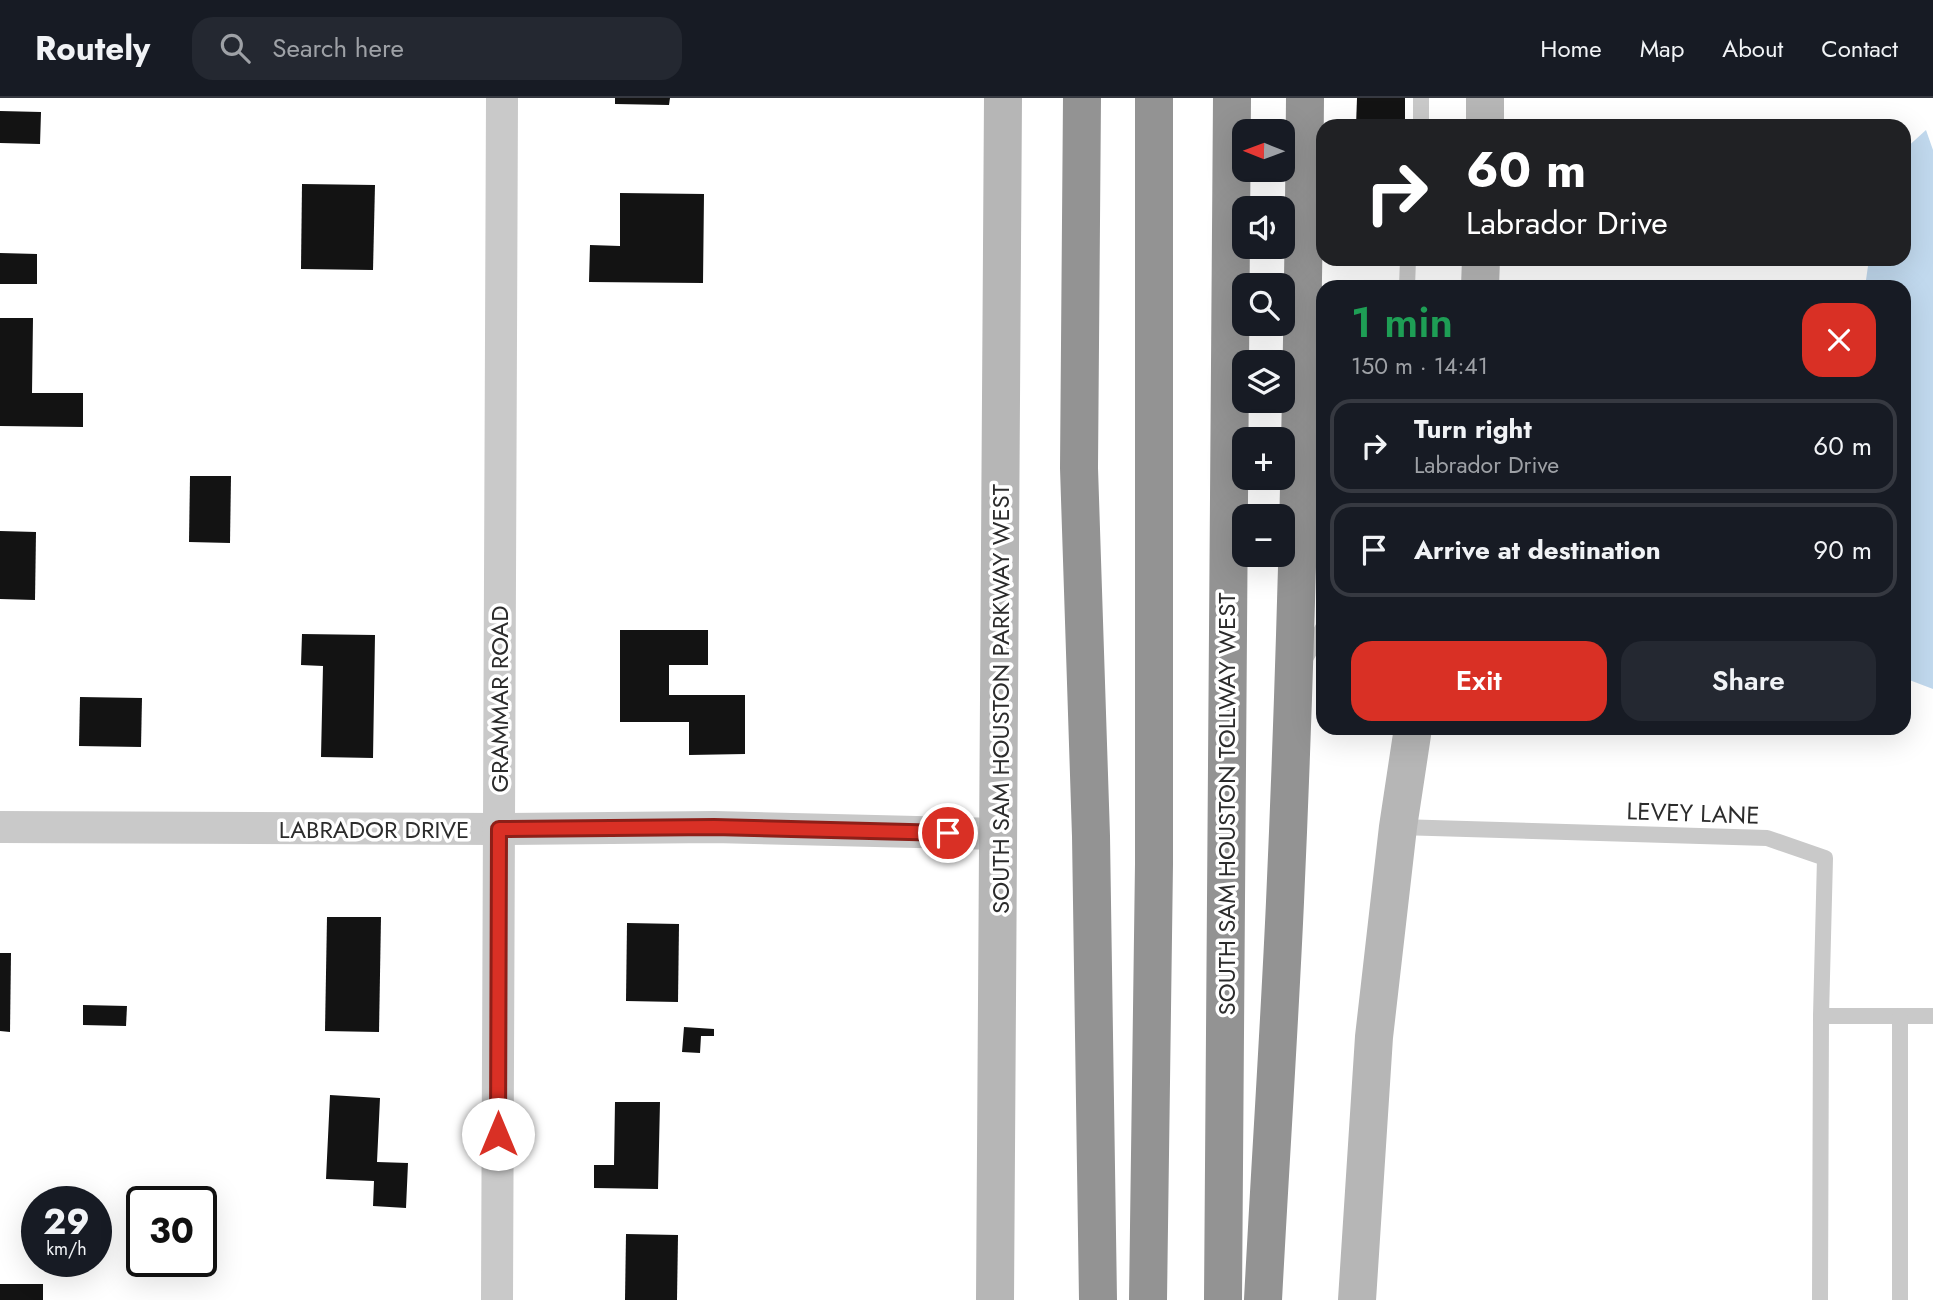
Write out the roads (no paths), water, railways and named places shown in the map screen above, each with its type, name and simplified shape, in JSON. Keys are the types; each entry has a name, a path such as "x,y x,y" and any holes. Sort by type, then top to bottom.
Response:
{"highway":[{"path":"1082,98 1079,468 1092,850 1098,1300"},
{"path":"1148,1300 1154,864 1154,98"},
{"name":"SOUTH SAM HOUSTON TOLLWAY WEST","path":"1223,1300 1233,98"},
{"path":"1263,1300 1285,902 1293,680 1304,323 1305,98"}],"main road":[{"name":"SOUTH SAM HOUSTON PARKWAY WEST","path":"995,1300 1003,98"},
{"path":"1485,98 1485,119"},
{"path":"1357,1300 1374,1037 1398,827 1412,735"}],"street":[{"name":"GRAMMAR ROAD","path":"497,1300 502,98"},
{"name":"LABRADOR DRIVE","path":"0,827 714,827 999,834"}],"lane":[{"path":"1421,98 1421,119"},
{"path":"1293,680 1316,640"},
{"name":"LEVEY LANE","path":"1398,827 1767,838 1825,858 1821,1016"},
{"path":"1820,1300 1821,1016 1933,1016"},
{"path":"1900,1016 1900,1300"}],"water":[{"path":"1926,130 1933,150 1933,689 1911,681 1911,280 1866,280 1868,266 1911,266 1911,144"}]}
